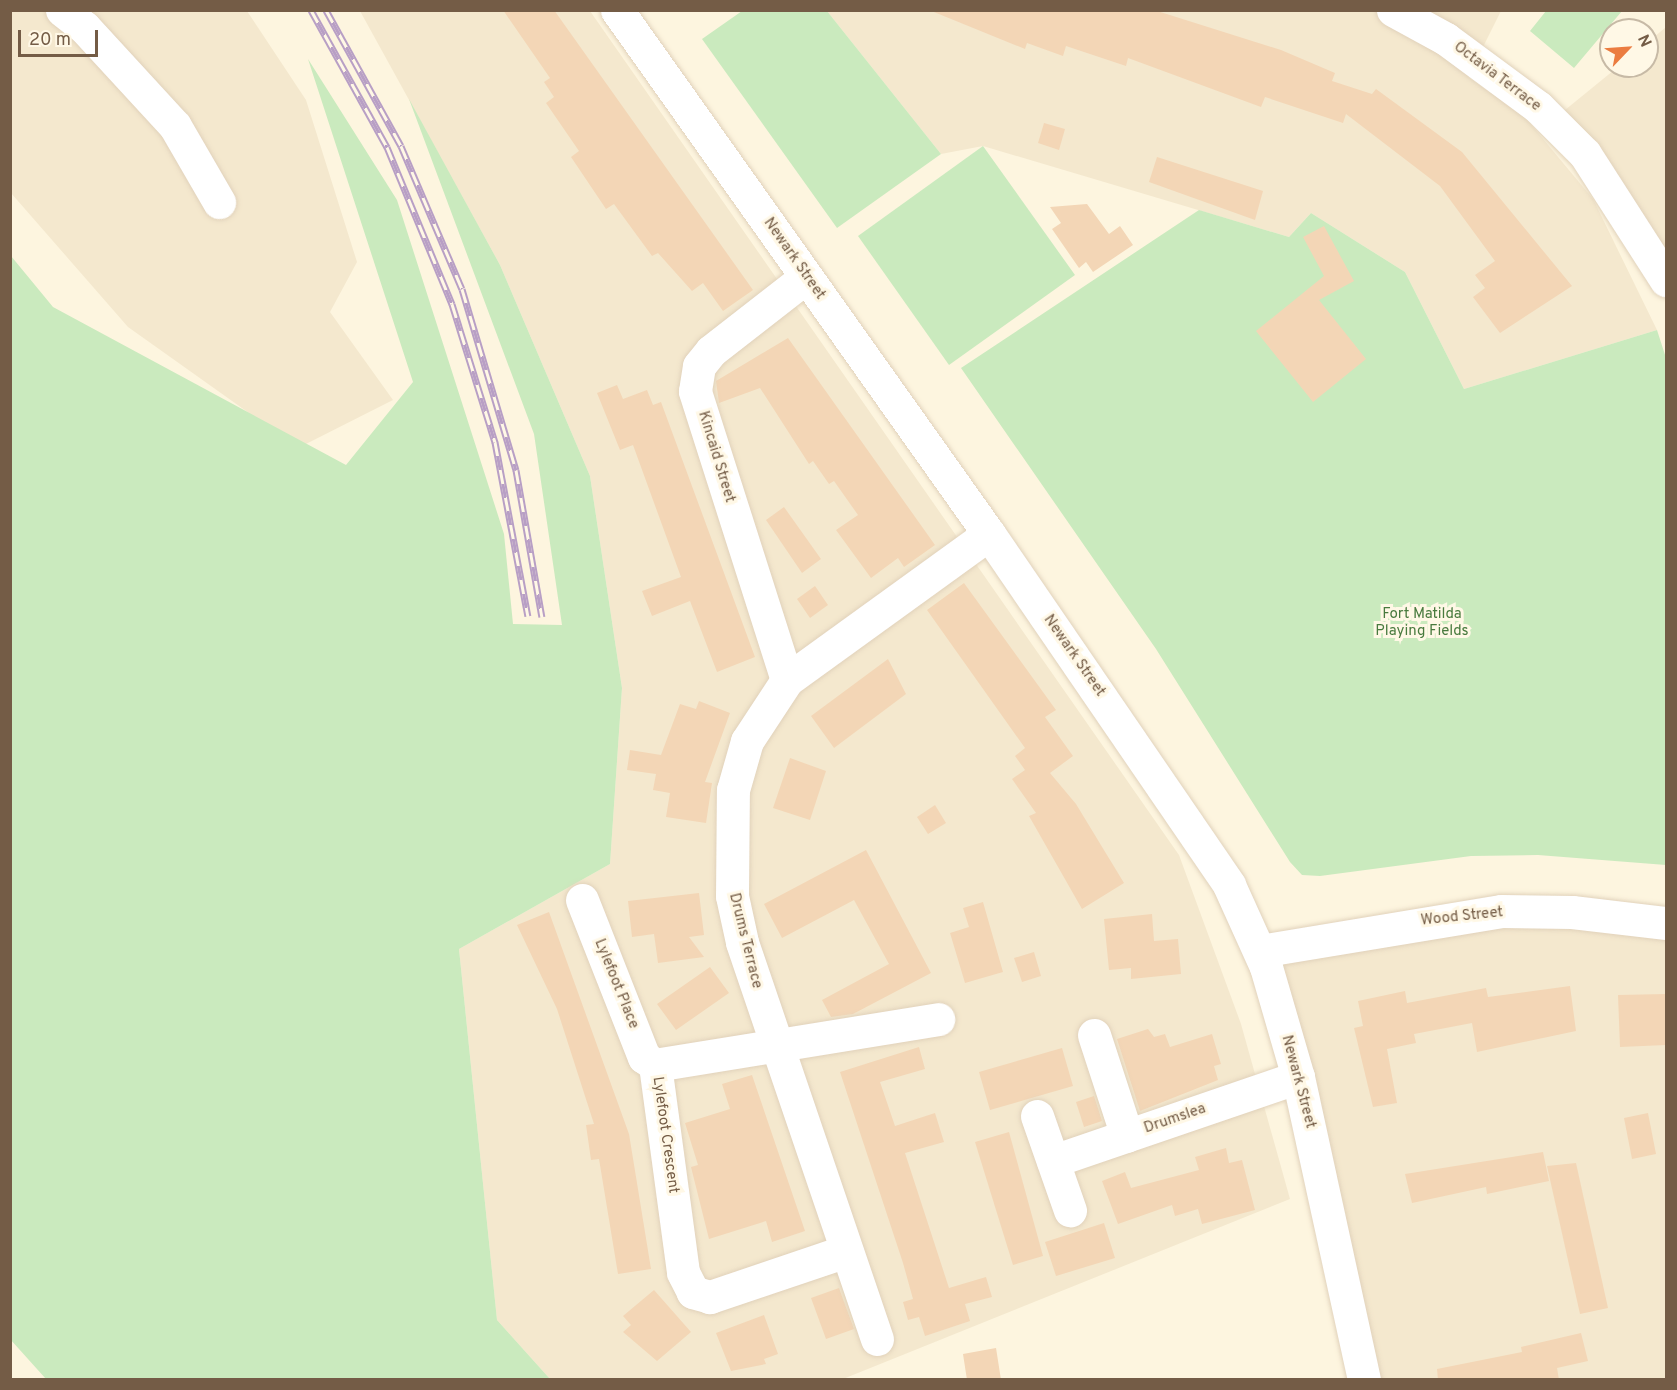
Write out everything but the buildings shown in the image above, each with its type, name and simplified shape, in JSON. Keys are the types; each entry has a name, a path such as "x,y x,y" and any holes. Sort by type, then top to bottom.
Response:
{"street":[{"path":"62,10 84,27 175,126 219,202"},
{"name":"Newark Street","path":"617,10 990,534 1181,809 1229,885 1260,951 1298,1077 1364,1380"},
{"name":"Octavia Terrace","path":"1393,10 1446,39 1538,107 1597,171 1666,280"},
{"name":"Kincaid Street","path":"787,680 695,391 699,366 711,351 806,277"},
{"name":"Drums Terrace","path":"876,1339 774,1048 732,896 729,844 733,790 747,741 787,680 990,534"},
{"name":"Lylefoot Place","path":"582,900 644,1057 655,1065"},
{"name":"Wood Street","path":"1260,951 1501,911 1572,912 1666,923"},
{"name":"Lylefoot Crescent","path":"846,1251 710,1296 693,1292 683,1272 655,1065 774,1048 938,1019"},
{"path":"1094,1035 1127,1136"},
{"name":"Drumslea","path":"1053,1161 1298,1077"},
{"path":"1036,1116 1070,1210"}],"shaded area":[{"path":"10,11 247,11 306,100 357,262 330,312 393,400 298,448 128,327 11,193"},
{"path":"360,11 590,11 1179,855 1241,1024 1290,1199 843,1379 550,1379 497,1320 459,949 610,864 622,688 590,476 500,265"},
{"path":"827,11 1501,11 1468,77 1524,116 1593,199 1657,330 1464,389 1405,272 1311,213 1289,237 983,146 941,154"},
{"path":"1666,27 1666,289 1554,119 1604,78 1659,78 1659,33"},
{"path":"1480,912 1666,925 1666,1379 1361,1379 1259,950"}],"green space":[{"path":"1546,10 1622,11 1616,18 1599,18 1599,38 1574,68 1530,31"},
{"path":"742,11 827,11 941,154 837,228 702,39"},
{"path":"308,59 397,200 504,534 513,624 562,625 534,434 409,99 500,265 590,476 622,688 610,864 459,949 497,1320 550,1379 46,1379 10,1339 11,256 53,307 346,465 413,382"},
{"path":"983,146 1075,275 949,365 858,236"},
{"name":"Fort Matilda Playing Fields","path":"1199,210 1289,237 1311,213 1405,272 1464,389 1657,330 1666,358 1666,865 1538,855 1471,856 1320,876 1302,875 1290,862 1156,649 961,368"}],"railway":[{"path":"311,10 387,147 452,304 495,442 528,616"},
{"path":"326,10 401,146 462,289 516,470 542,617"}]}
